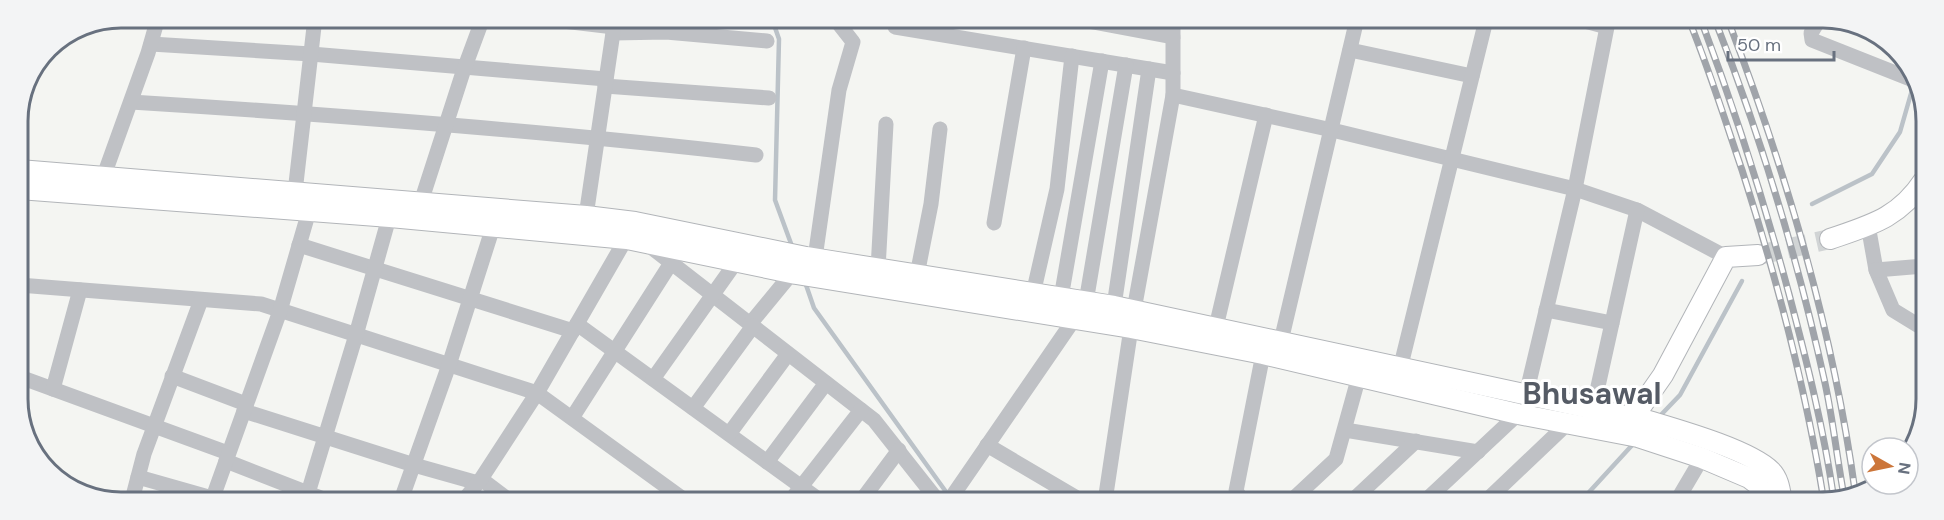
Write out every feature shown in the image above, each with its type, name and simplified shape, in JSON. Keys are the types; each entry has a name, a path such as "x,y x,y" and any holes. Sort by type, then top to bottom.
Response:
{"main road":[{"path":"29,171 295,192 493,227 636,235 802,265 1133,319 1216,327 1400,369 1593,409 1686,442 1732,450 1766,467 1775,476 1780,491"},
{"path":"29,190 309,211 392,208 421,202 586,216 636,235 736,262 878,269 1061,298 1080,310 1114,306 1133,319 1263,354 1518,414 1568,423 1640,425"},
{"path":"1830,239 1868,225 1902,207 1916,192"},
{"path":"1640,425 1663,375 1725,257 1758,255"},
{"path":"1686,442 1702,458 1749,478 1761,491"}],"street":[{"path":"103,178 155,29"},
{"path":"295,192 314,29"},
{"path":"421,202 479,29"},
{"path":"586,216 614,29"},
{"path":"640,29 767,40"},
{"path":"693,408 751,325 802,265 839,90 853,42 843,29"},
{"path":"907,29 1173,73"},
{"path":"1133,29 1173,36"},
{"path":"1106,491 1133,319 1173,95 1173,29"},
{"path":"1281,341 1355,29"},
{"path":"1400,369 1484,29"},
{"path":"1436,491 1518,414 1526,395 1575,189 1607,29"},
{"path":"1814,29 1812,40 1904,76"},
{"path":"151,44 311,54 769,98"},
{"path":"994,223 1024,48"},
{"path":"1350,50 1472,76"},
{"path":"1033,294 1057,189 1072,56"},
{"path":"1061,298 1102,61"},
{"path":"955,492 1080,310 1126,65"},
{"path":"1114,306 1149,69"},
{"path":"1173,95 1332,130 1575,189 1637,210 1725,257"},
{"path":"130,102 446,124 598,137 756,155"},
{"path":"1216,327 1266,115"},
{"path":"878,269 886,124"},
{"path":"917,275 931,204 940,129"},
{"path":"309,492 392,208"},
{"path":"1593,409 1637,210"},
{"path":"215,492 280,311 309,211"},
{"path":"1868,225 1876,270 1893,310 1916,324"},
{"path":"404,492 449,365 493,227"},
{"path":"470,492 537,393 575,328 636,235 880,426 931,492"},
{"path":"299,245 470,300 575,328 615,352 808,492"},
{"path":"653,379 736,262"},
{"path":"572,418 670,263"},
{"path":"1876,270 1916,267"},
{"path":"29,286 261,304 537,393 673,492"},
{"path":"53,389 80,290"},
{"path":"134,492 172,376 201,300"},
{"path":"1546,310 1612,323"},
{"path":"729,435 788,354"},
{"path":"1236,491 1263,354"},
{"path":"172,376 245,408 325,437 414,465 479,481 496,492"},
{"path":"1302,491 1336,459 1359,376"},
{"path":"29,380 155,426 227,457 297,492"},
{"path":"767,462 826,383"},
{"path":"798,492 861,410"},
{"path":"1496,491 1568,423"},
{"path":"1345,430 1478,452"},
{"path":"1362,491 1416,441"},
{"path":"987,445 1066,491"},
{"path":"868,492 899,450"},
{"path":"1682,491 1702,458"},
{"path":"138,477 188,492"}],"waterway":[{"path":"776,29 779,39 775,200 793,249"},
{"path":"1812,204 1872,174 1900,132 1911,92"},
{"path":"1657,419 1680,395 1742,281"},
{"path":"805,282 814,308 946,492"},
{"path":"1590,491 1635,442"}],"tunnel":[{"path":"1758,255 1830,239"}],"railway":[{"path":"1692,29 1723,113 1767,252 1809,418 1822,491"},
{"path":"1704,29 1759,190 1796,320 1832,490"},
{"path":"1718,29 1763,154 1803,291 1825,383 1843,489"},
{"path":"1731,29 1769,135 1805,252 1834,371 1854,485"}],"district":[{"name":"Bhusawal","path":"1592,394"}]}
